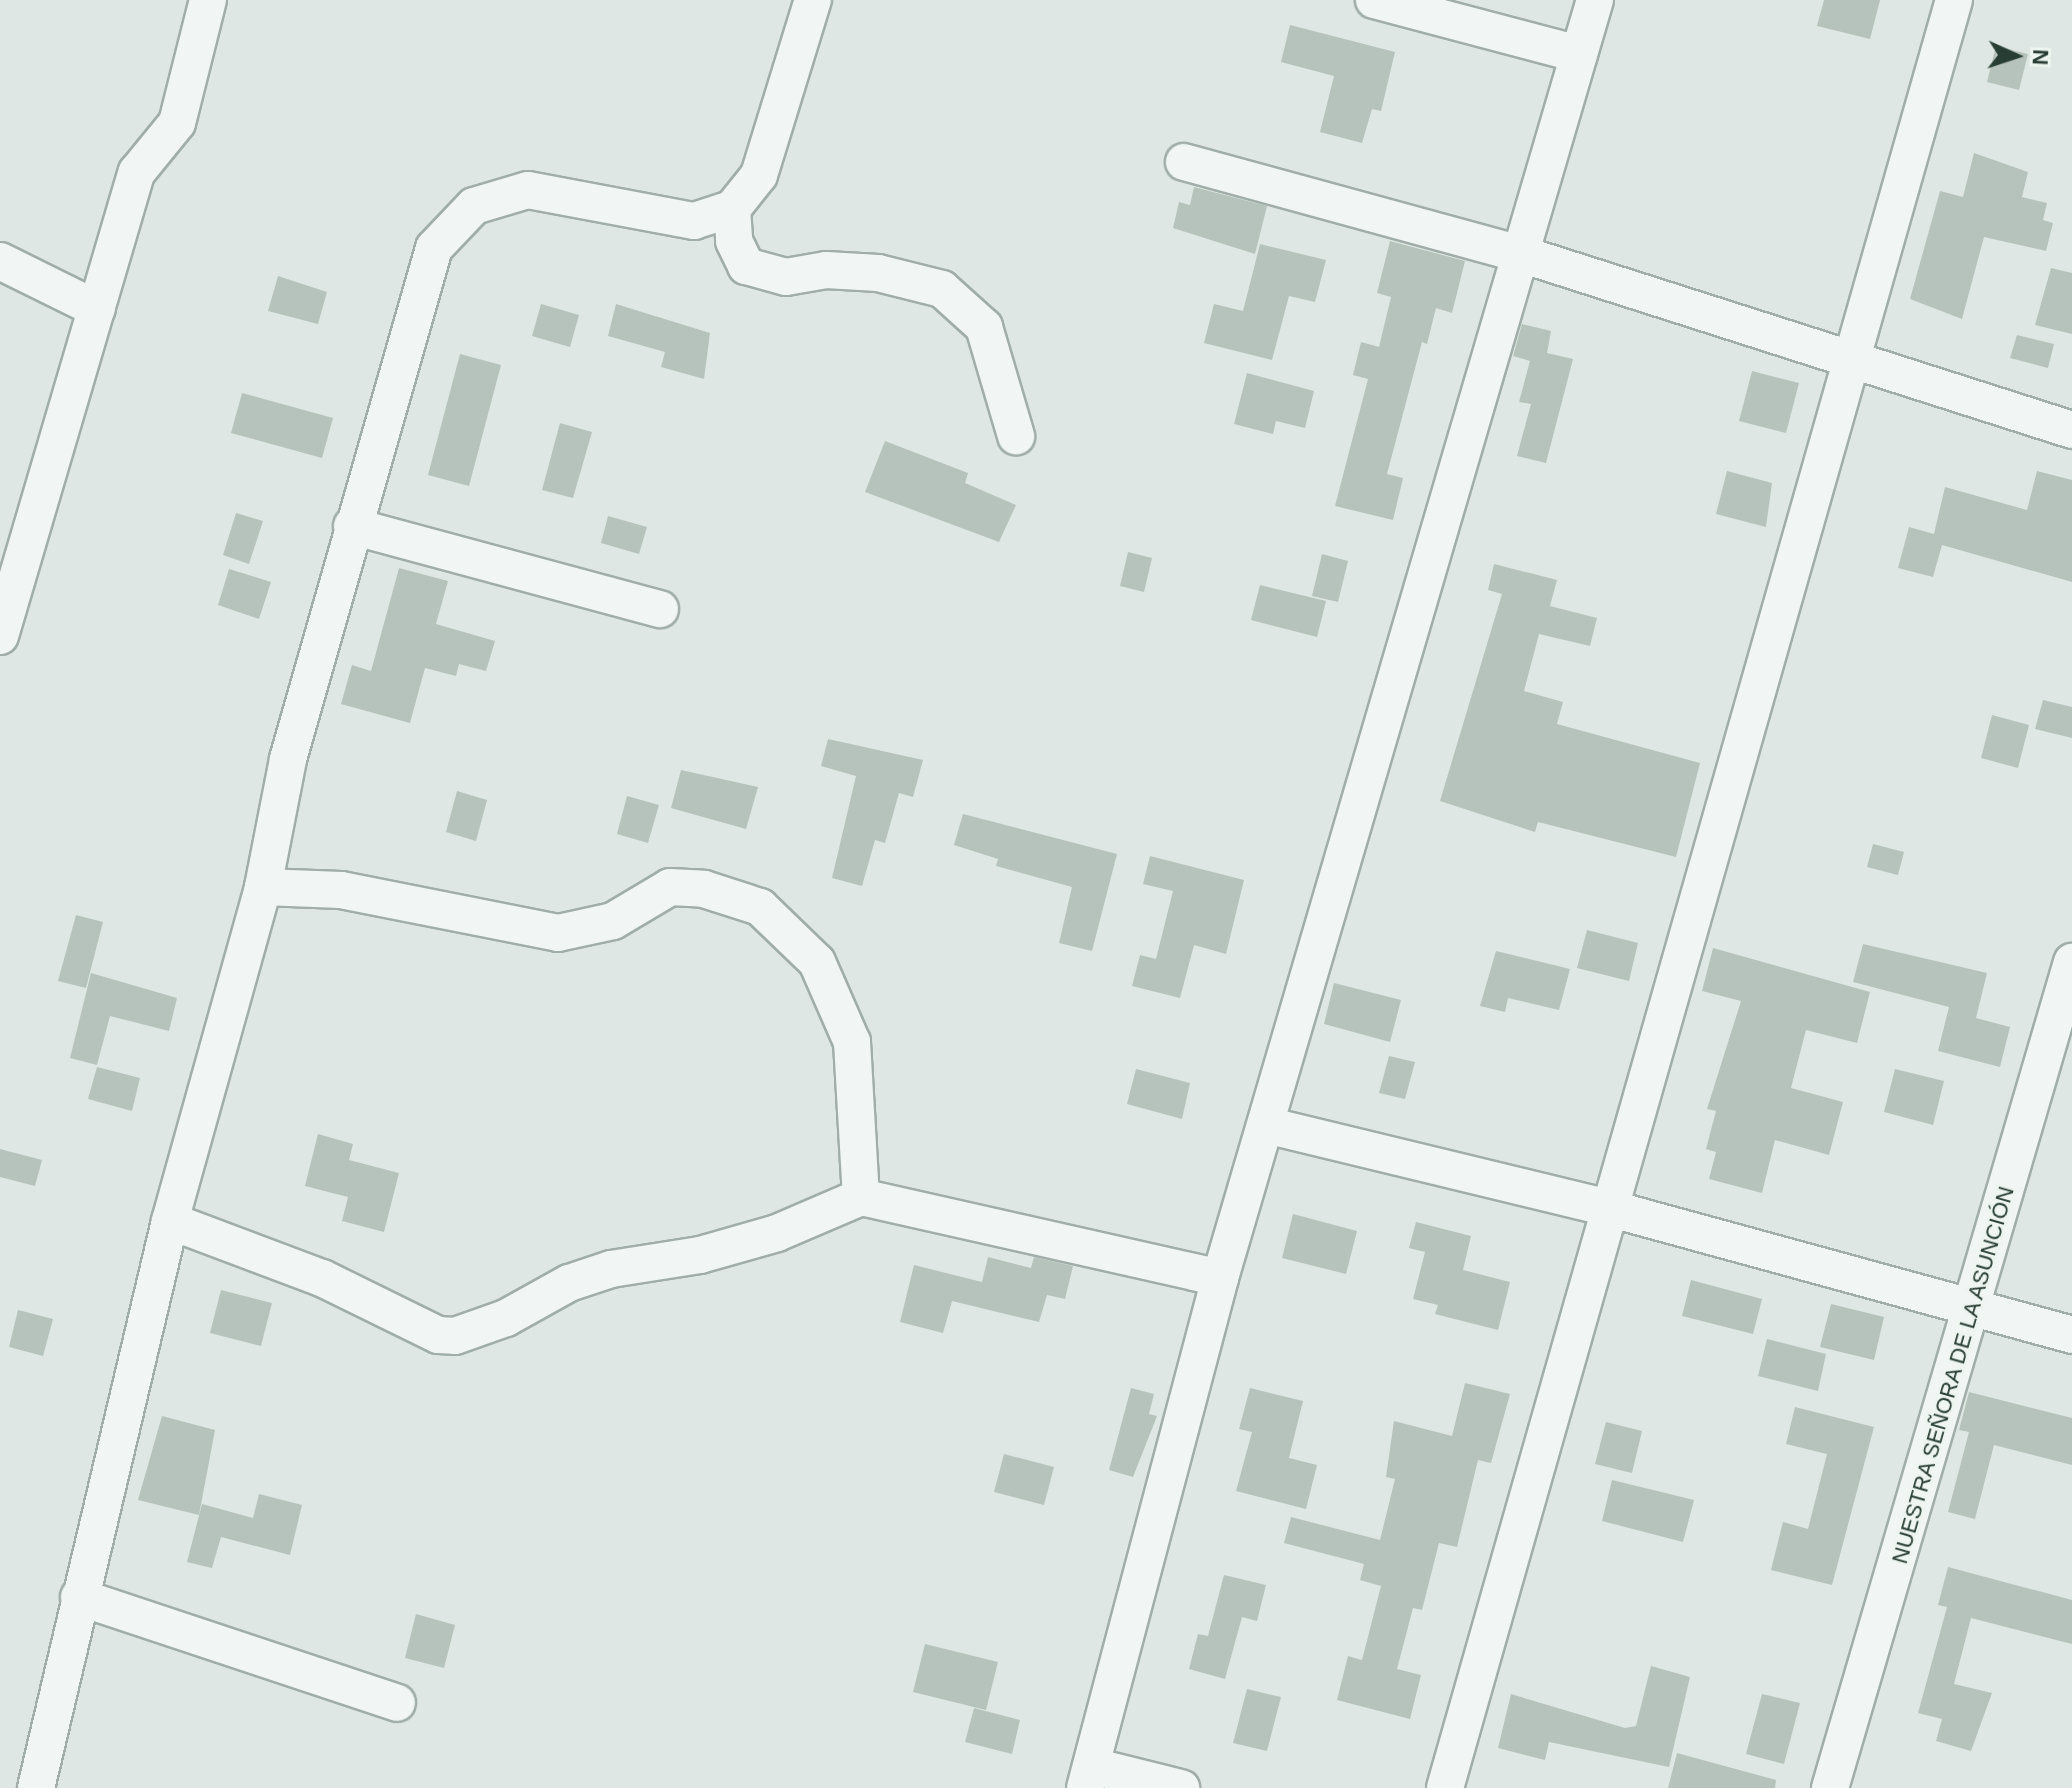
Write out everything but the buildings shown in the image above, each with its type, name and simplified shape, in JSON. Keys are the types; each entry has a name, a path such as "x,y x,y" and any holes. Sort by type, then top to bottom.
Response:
{"street":[{"path":"0,636 137,172 180,115 208,0"},
{"path":"36,1788 170,1221 263,887 288,759 352,526 434,248 474,206 528,190 694,221 732,209 759,175 813,0"},
{"path":"1374,0 1579,54"},
{"path":"1181,1788 1089,1777 1220,1278 1595,0"},
{"path":"1445,1788 1853,364 1954,0"},
{"path":"1184,162 1521,254 1853,364 2072,430"},
{"path":"732,209 734,241 746,266 786,277 826,270 878,273 942,289 984,327 1016,436"},
{"path":"0,261 97,309"},
{"path":"352,526 660,609"},
{"path":"263,887 341,890 558,933 613,921 670,887 704,889 760,907 817,962 852,1042 861,1197"},
{"name":"NUESTRA SEÑORA DE LA ASUNCIÓN","path":"1830,1788 1973,1312 2072,962"},
{"path":"1266,1125 1612,1209 1973,1312 2072,1335"},
{"path":"170,1221 322,1278 438,1335 455,1336 506,1318 569,1283 751,1240 861,1197 1220,1278"},
{"path":"79,1597 397,1703"}]}
